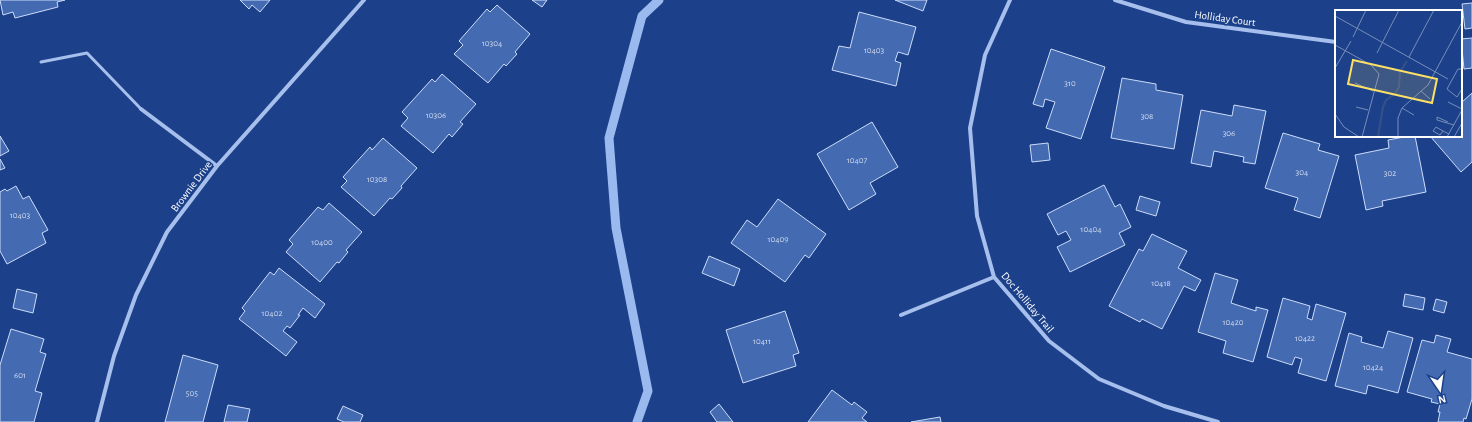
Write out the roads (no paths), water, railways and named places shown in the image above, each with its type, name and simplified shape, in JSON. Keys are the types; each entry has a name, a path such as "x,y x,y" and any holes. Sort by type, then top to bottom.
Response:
{"street":[{"name":"Brownie Drive","path":"98,422 114,356 136,295 167,232 217,166 364,0"},
{"name":"Doc Holliday Trail","path":"1010,0 984,55 970,128 977,216 994,277 1049,340 1099,379 1164,406 1218,422"},
{"name":"Holliday Court","path":"1115,0 1186,22 1335,42"},
{"path":"141,108 217,166"},
{"path":"901,315 994,277"}],"lane":[{"path":"41,62 87,53 141,108"}],"waterway":[{"path":"637,422 648,391 616,228 609,138 642,16 659,0"}]}
